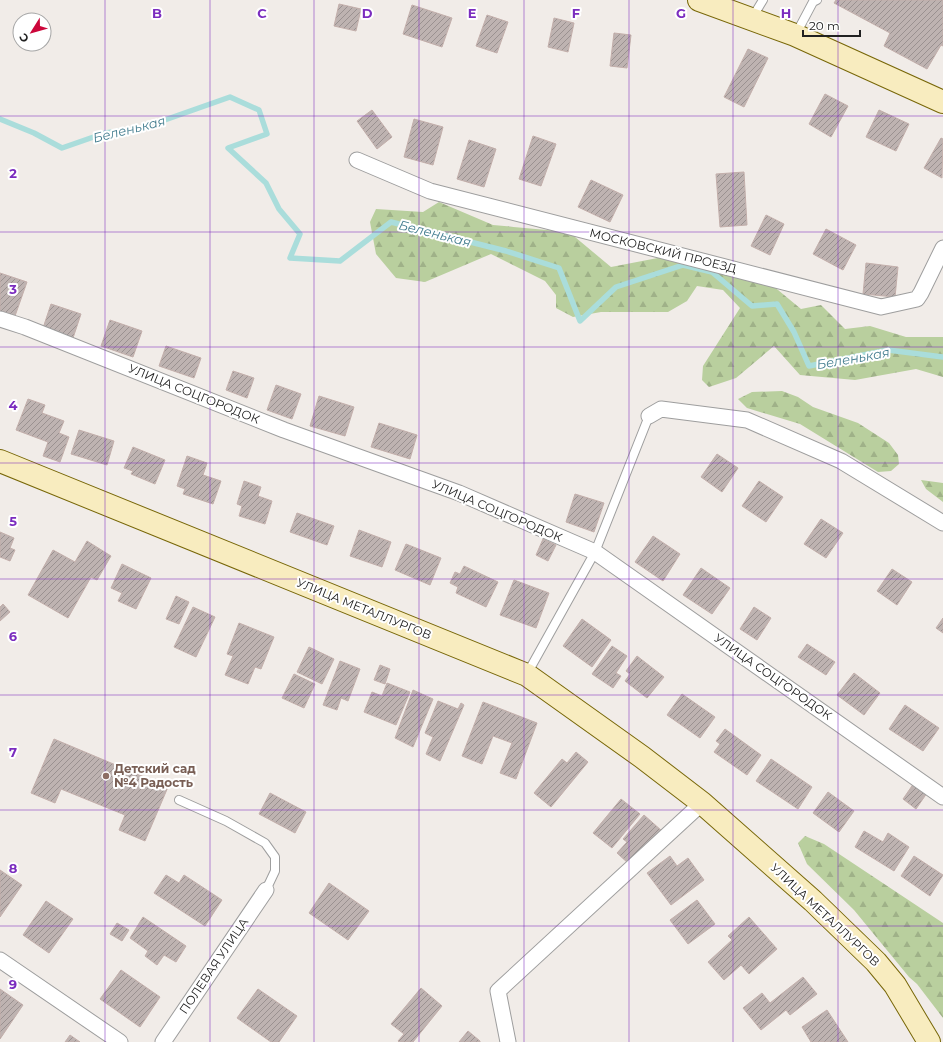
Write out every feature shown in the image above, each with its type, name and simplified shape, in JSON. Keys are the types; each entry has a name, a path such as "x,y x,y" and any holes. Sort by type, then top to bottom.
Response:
{"main road":[{"path":"699,0 796,35 943,102"},
{"name":"УЛИЦА МЕТАЛЛУРГОВ","path":"0,461 527,675 642,757 702,803 813,901 876,962 895,985 929,1042"}],"street":[{"name":"МОСКОВСКИЙ ПРОЕЗД","path":"357,160 430,191 881,307 917,299 921,294 943,248"},
{"name":"УЛИЦА СОЦГОРОДОК","path":"0,319 25,327 284,430 459,493 595,552 943,797"},
{"path":"649,416 661,409 747,420 841,461 943,523"},
{"path":"508,1042 498,991 702,803"},
{"name":"ПОЛЕВАЯ УЛИЦА","path":"163,1042 266,890"},
{"path":"0,960 120,1042"}],"lane":[{"path":"751,19 763,0"},
{"path":"796,35 813,2 817,0"},
{"path":"527,675 595,552 649,416"},
{"path":"179,800 226,821 265,843 275,857 275,871 266,890"}],"green space":[{"path":"439,202 493,225 569,232 611,267 668,256 772,285 801,309 821,305 845,329 870,326 906,337 943,337 943,377 916,369 855,380 800,375 774,346 736,378 709,387 702,380 703,366 740,308 723,290 697,286 687,301 668,312 601,312 573,317 556,308 556,295 545,281 491,254 425,282 396,278 376,254 370,222 376,209 423,212"},
{"path":"782,391 798,397 813,407 858,423 889,443 898,455 899,464 891,471 878,472 800,424 747,408 738,399 752,392"},
{"path":"921,480 943,483 943,502 926,489"},
{"path":"805,836 824,844 943,923 943,1018 917,984 909,977 854,910 807,864 798,843"}],"building":[{"path":"836,0 943,0 943,46 941,45 927,69 884,46 890,33 834,3"},
{"path":"339,4 361,9 356,31 334,26"},
{"path":"412,5 452,18 442,47 403,34"},
{"path":"487,15 508,22 497,53 476,46"},
{"path":"554,18 574,23 568,52 548,47"},
{"path":"614,33 631,35 627,68 610,66"},
{"path":"748,49 768,58 744,107 724,97"},
{"path":"825,94 848,106 831,137 809,124"},
{"path":"372,110 392,137 377,149 357,121"},
{"path":"879,110 909,124 896,151 866,137"},
{"path":"414,119 443,127 433,165 404,157"},
{"path":"533,136 556,144 541,186 519,179"},
{"path":"941,138 943,139 942,178 924,168"},
{"path":"469,140 496,149 484,187 457,179"},
{"path":"744,172 747,225 720,227 716,174"},
{"path":"591,180 623,195 610,222 578,207"},
{"path":"766,215 784,224 770,255 751,246"},
{"path":"826,229 856,245 843,270 813,254"},
{"path":"866,263 898,267 895,297 863,294"},
{"path":"0,273 27,282 15,316 0,311"},
{"path":"51,304 81,314 73,338 43,328"},
{"path":"110,320 142,331 133,357 101,346"},
{"path":"166,346 201,358 194,378 159,366"},
{"path":"233,371 254,378 247,398 226,390"},
{"path":"276,385 301,394 292,419 267,410"},
{"path":"319,396 354,407 345,436 310,426"},
{"path":"28,399 45,405 42,413 64,421 59,433 69,437 60,462 43,456 48,442 16,430"},
{"path":"379,423 417,435 410,459 371,447"},
{"path":"79,430 114,441 107,465 71,454"},
{"path":"133,447 165,460 155,484 131,474 133,471 124,468"},
{"path":"717,454 738,468 722,492 701,477"},
{"path":"187,456 207,463 203,475 221,481 213,504 183,494 185,489 177,486"},
{"path":"244,481 261,487 258,496 272,501 265,524 239,516 242,506 237,504"},
{"path":"759,481 783,497 766,522 742,506"},
{"path":"575,494 604,503 594,532 566,522"},
{"path":"297,513 334,526 327,545 290,532"},
{"path":"821,519 843,533 826,558 804,544"},
{"path":"359,530 391,542 382,567 350,556"},
{"path":"0,532 14,538 10,548 15,550 10,561 0,557"},
{"path":"653,536 680,554 663,581 635,562"},
{"path":"543,539 556,545 548,561 536,555"},
{"path":"87,541 111,556 97,580 91,577 68,618 28,595 53,550 75,562"},
{"path":"406,544 441,558 430,585 395,570"},
{"path":"122,564 151,578 136,609 118,601 122,593 111,588"},
{"path":"464,566 498,582 486,607 456,593 458,587 450,583 455,572 460,574"},
{"path":"701,568 730,588 712,614 683,595"},
{"path":"892,569 912,582 897,605 877,591"},
{"path":"514,580 549,593 536,628 500,615"},
{"path":"176,596 189,602 179,624 166,619"},
{"path":"3,604 10,612 0,621 0,607"},
{"path":"193,607 215,617 196,657 174,647"},
{"path":"754,607 771,618 757,640 740,629"},
{"path":"943,618 943,633 936,628"},
{"path":"582,619 611,640 592,667 563,646"},
{"path":"239,623 274,637 261,669 255,667 248,684 225,675 233,656 227,654"},
{"path":"807,644 835,662 826,675 798,657"},
{"path":"612,646 627,656 616,673 621,676 613,688 592,674"},
{"path":"309,647 334,659 322,684 297,672"},
{"path":"637,656 664,677 647,698 625,681 630,674 626,671"},
{"path":"340,661 360,669 348,701 341,698 337,710 323,705"},
{"path":"380,665 390,669 385,684 374,680"},
{"path":"854,673 880,693 864,715 837,695"},
{"path":"294,674 315,684 304,708 282,698"},
{"path":"387,683 410,692 396,725 364,712 372,692 382,696"},
{"path":"413,690 433,699 413,747 395,738"},
{"path":"682,694 715,717 700,738 667,715"},
{"path":"438,701 458,709 461,703 464,705 440,761 426,754 433,737 425,733"},
{"path":"483,702 537,723 516,779 500,773 512,743 493,736 482,764 462,756"},
{"path":"905,705 939,728 923,751 889,729"},
{"path":"725,729 761,755 747,775 714,752 720,744 716,741"},
{"path":"54,739 168,787 145,841 119,830 125,815 61,789 55,803 31,793"},
{"path":"576,752 588,762 551,807 534,793 562,759 567,763"},
{"path":"771,759 812,787 798,809 756,781"},
{"path":"914,783 927,793 916,809 903,799"},
{"path":"828,792 854,811 839,832 813,813"},
{"path":"270,793 306,812 295,833 259,814"},
{"path":"621,799 640,814 612,848 593,833"},
{"path":"644,815 662,831 629,864 617,853 627,842 623,839"},
{"path":"864,831 883,842 888,833 909,847 894,871 855,847"},
{"path":"670,856 677,866 688,858 704,880 671,905 647,873"},
{"path":"914,856 943,875 930,896 901,876"},
{"path":"0,870 22,885 0,917"},
{"path":"166,875 179,883 184,875 222,900 205,926 154,893"},
{"path":"329,883 369,911 348,940 309,913"},
{"path":"697,900 715,924 688,944 670,920"},
{"path":"46,901 73,919 49,953 23,935"},
{"path":"143,917 186,946 176,962 164,955 157,965 145,956 148,951 130,938"},
{"path":"749,917 777,949 749,974 741,965 724,980 708,962 732,940 728,936"},
{"path":"117,923 129,930 122,941 110,934"},
{"path":"121,970 160,997 140,1027 100,999"},
{"path":"803,977 817,994 790,1015 786,1010 761,1030 743,1008 762,993 770,1003"},
{"path":"421,988 442,1006 413,1042 399,1042 398,1041 404,1034 391,1024"},
{"path":"0,989 23,1005 0,1039"},
{"path":"258,989 297,1016 279,1042 271,1042 237,1018"},
{"path":"827,1010 848,1042 811,1042 802,1027"},
{"path":"468,1031 480,1041 480,1042 459,1042"},
{"path":"70,1035 80,1042 65,1042"}],"waterway":[{"name":"Беленькая","path":"0,119 34,133 62,148 105,133 142,128 230,97 259,110 267,134 228,148 266,183 279,209 300,234 290,258 340,261 391,222 506,251 559,268 580,321 616,287 683,265 712,272 752,306 777,304 794,332 809,366 888,350 943,357"}],"place":[{"name":"Детский сад №4 Радость","path":"106,776"}]}
